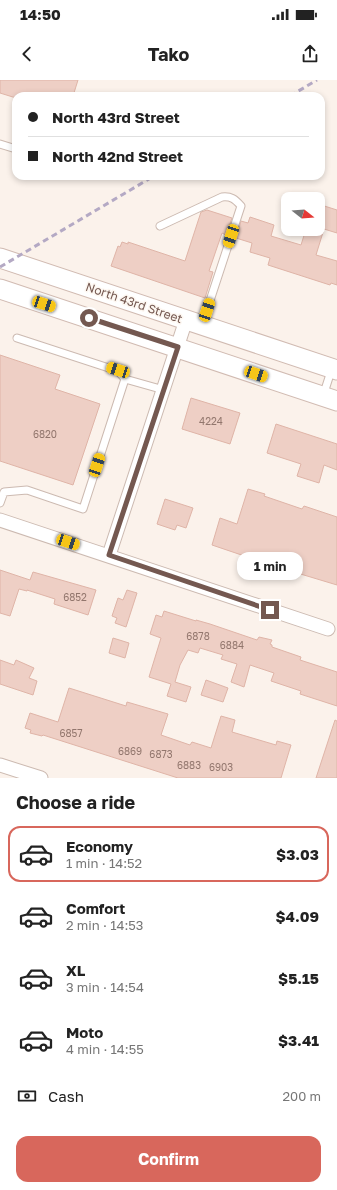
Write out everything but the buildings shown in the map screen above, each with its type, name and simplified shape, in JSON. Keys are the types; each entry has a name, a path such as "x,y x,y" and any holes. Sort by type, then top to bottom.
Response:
{"main road":[{"name":"North 43rd Street","path":"0,258 334,369"},
{"path":"0,289 330,398"}],"street":[{"path":"109,555 178,347 194,323"},
{"path":"0,520 332,630"},
{"path":"0,765 41,778"}],"lane":[{"path":"0,144 12,148"},
{"path":"160,226 222,197 229,196 240,206 194,323"},
{"path":"17,338 118,370 125,379 164,390"},
{"path":"330,398 334,369"},
{"path":"0,502 4,492 27,490 83,509 125,379"}],"railway":[{"path":"297,92 317,80"},
{"path":"0,267 147,180"}],"route":[{"path":"89,318 178,347 109,555 270,610"}]}
